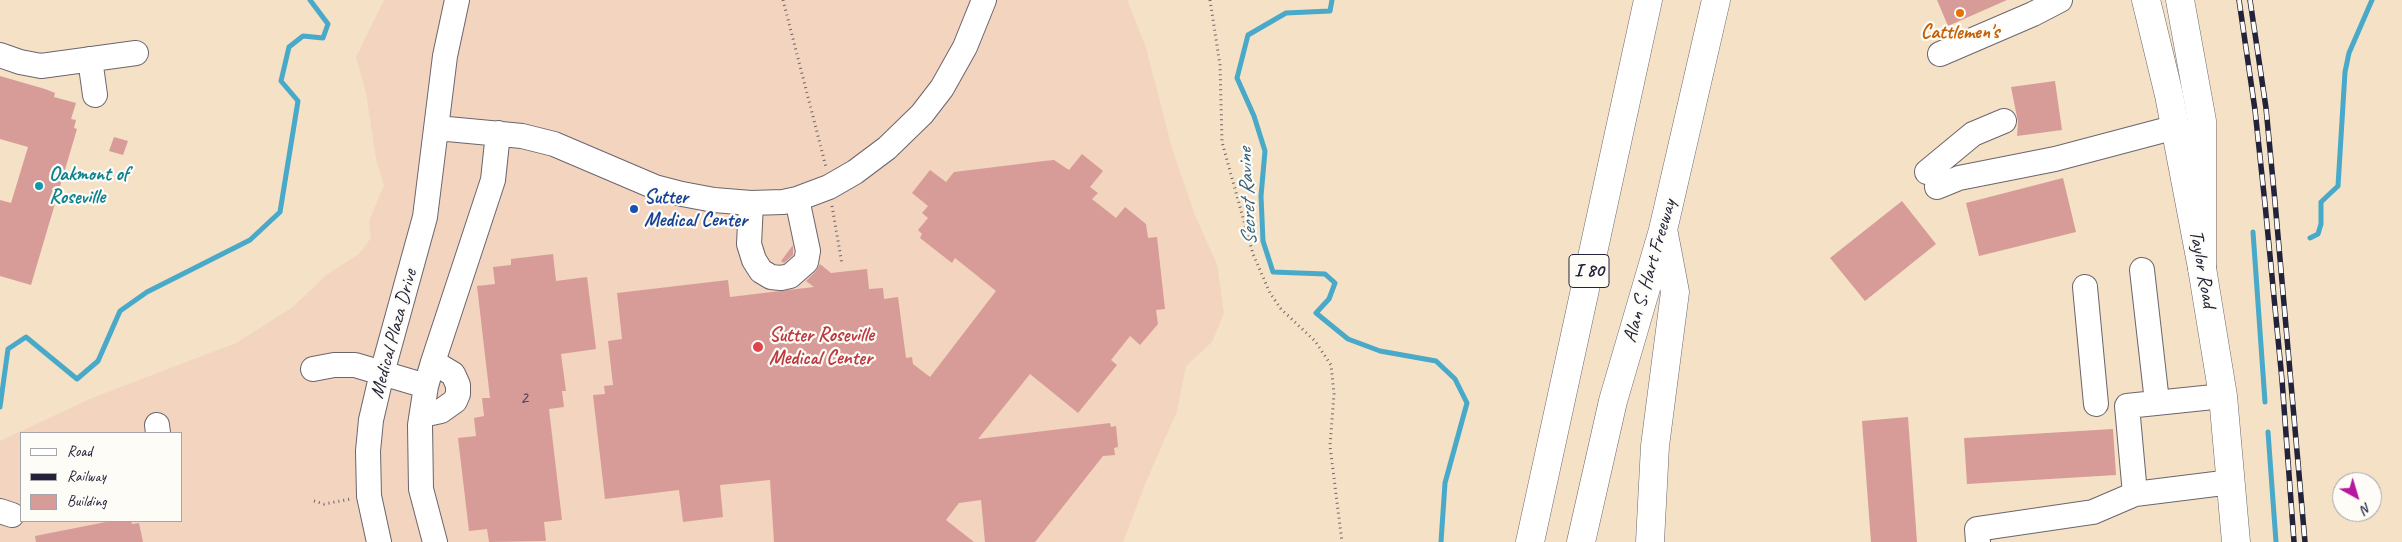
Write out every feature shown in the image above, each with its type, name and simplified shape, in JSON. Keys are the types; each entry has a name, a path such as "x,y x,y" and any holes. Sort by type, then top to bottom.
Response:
{"main road":[{"name":"I 80","path":"1530,542 1648,0"},
{"name":"Alan S. Hart Freeway","path":"1582,542 1613,401 1663,230 1716,0"},
{"name":"Taylor Road","path":"2146,0 2176,127 2202,268 2223,396 2236,542"},
{"path":"2180,0 2202,121 2202,268"},
{"path":"1650,542 1656,446 1676,292 1663,230"}],"street":[{"name":"Medical Plaza Drive","path":"380,542 369,496 368,451 373,408 425,217 448,40 457,0"},
{"path":"437,128 522,136 554,144 655,187 714,200 751,203 796,200 829,187 855,172 887,148 928,107 966,46 984,0"},
{"path":"1940,54 2033,14 2060,0"},
{"path":"0,55 20,62 41,66 136,53"},
{"path":"90,60 95,95"},
{"path":"2004,121 1973,134 1932,179 1959,178 2055,159 2176,127"},
{"path":"435,542 421,489 419,443 426,386 492,180 498,133"},
{"path":"751,203 749,244 754,260 762,271 771,278 790,276 798,271 806,262 808,251 796,200"},
{"path":"2142,270 2157,402"},
{"path":"2085,287 2096,404"},
{"path":"422,415 441,411 455,401 458,394 458,385 453,374 433,362"},
{"path":"313,369 334,365 355,365 426,386"},
{"path":"2135,494 2126,406 2223,396"},
{"path":"1978,542 1977,529 2093,512 2135,494 2231,482"}],"path":[{"path":"783,0 824,157 842,264"},
{"path":"1210,0 1220,65 1222,142 1253,254 1270,293 1281,309 1315,341 1331,365 1334,394 1330,446 1342,542"},
{"path":"314,501 324,504 369,496"}],"shaded area":[{"path":"384,0 1127,0 1146,48 1172,148 1194,213 1217,264 1224,313 1212,342 1186,366 1177,411 1146,482 1123,542 0,542 0,441 92,398 236,343 293,307 326,275 359,254 371,238 369,221 384,185 376,159 366,93 356,57"}],"building":[{"name":"Cattlemen's","path":"1937,0 2007,0 1948,26"},
{"name":"Oakmont of Roseville","path":"0,76 45,89 55,93 54,97 76,103 71,119 76,120 74,128 77,129 31,285 0,276 0,200 11,203 28,147 0,139"},
{"path":"2055,81 2062,130 2017,136 2018,122 2011,87"},
{"path":"114,137 128,141 123,155 109,151"},
{"name":"Sutter Roseville Medical Center","path":"1082,154 1103,171 1090,187 1098,193 1092,199 1116,218 1125,207 1146,224 1148,238 1157,237 1165,309 1156,310 1158,324 1140,345 1130,336 1111,360 1117,365 1078,413 1030,374 978,439 1110,423 1111,427 1116,426 1118,447 1114,448 1115,455 1103,456 1035,542 985,542 981,500 959,503 946,520 974,542 774,542 770,480 720,485 723,517 683,522 679,490 605,499 593,395 605,394 604,386 613,385 608,341 622,339 617,293 728,280 730,297 814,287 806,281 820,264 831,273 867,269 869,289 883,288 884,299 898,297 906,358 912,357 913,364 930,377 996,291 955,258 952,263 920,238 922,234 918,230 928,218 922,213 928,206 912,193 930,170 946,182 954,172 1054,160 1069,170"},
{"path":"2063,178 2076,232 1979,256 1966,203"},
{"path":"1902,201 1936,244 1865,301 1830,258"},
{"path":"793,245 793,255 784,263 781,261"},
{"path":"553,254 556,281 587,277 596,349 561,354 566,391 562,391 564,407 549,409 562,520 544,522 546,541 489,542 487,529 469,531 458,438 476,436 474,418 484,416 482,398 490,398 477,286 495,284 493,267 511,265 511,259"},
{"path":"1908,417 1917,542 1871,542 1862,421"},
{"path":"2113,429 2116,475 1967,484 1964,438"},
{"path":"106,522 131,522 132,524 139,523 143,542 36,542 35,536"}],"waterway":[{"path":"0,407 8,349 26,337 77,379 98,361 120,311 147,292 250,240 280,212 298,101 281,81 289,47 303,36 323,38 328,24 310,0"},
{"name":"Secret Ravine","path":"1332,0 1330,11 1286,13 1248,35 1237,78 1254,116 1265,151 1261,196 1263,241 1273,272 1325,274 1335,283 1329,299 1316,313 1348,339 1380,351 1436,361 1455,379 1467,403 1445,483 1441,542"},
{"path":"2310,238 2318,234 2321,224 2321,202 2338,186 2345,72 2349,53 2372,0"},
{"path":"2253,232 2265,402"},
{"path":"2268,432 2276,542"}],"railway":[{"path":"2239,0 2255,110 2265,204 2282,380 2294,542"},
{"path":"2250,0 2266,108 2305,542"}],"place":[{"name":"Cattlemen's","path":"1960,13"},
{"name":"Oakmont of Roseville","path":"39,186"},
{"name":"Sutter Medical Center","path":"634,209"},
{"name":"Sutter Roseville Medical Center","path":"758,347"}]}
